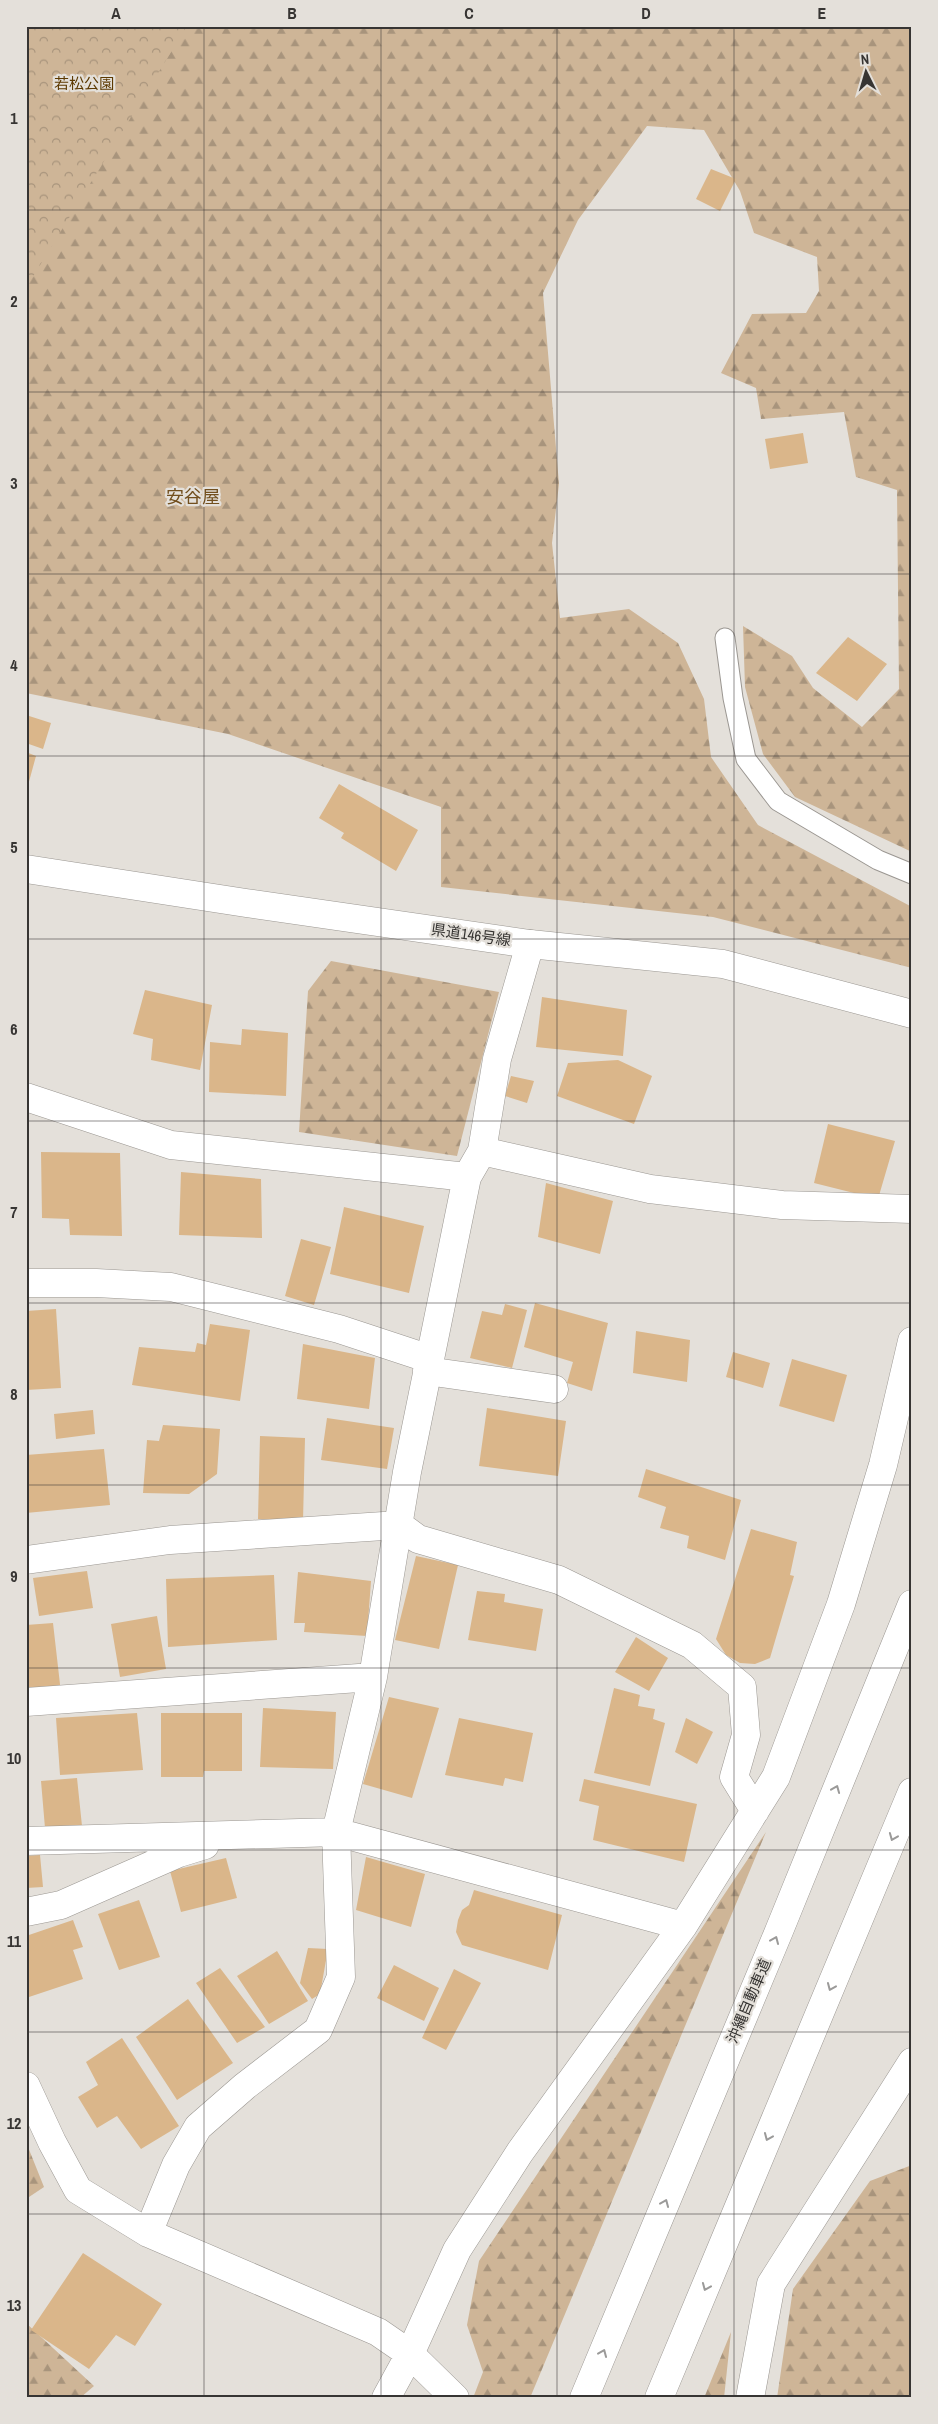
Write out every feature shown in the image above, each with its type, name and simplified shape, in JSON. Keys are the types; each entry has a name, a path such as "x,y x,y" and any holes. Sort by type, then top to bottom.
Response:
{"main road":[{"name":"県道146号線","path":"26,869 530,944 723,964 912,1014"},
{"path":"148,2233 176,2165 198,2126 245,2086 318,2030 341,1977 336,1832 373,1677 429,1365 467,1177 482,1151 498,1059 530,944"},
{"path":"26,1097 171,1145 467,1177"},
{"path":"482,1151 650,1189 782,1205 912,1209"},
{"path":"26,1283 96,1283 171,1287 339,1329 429,1365 554,1389"},
{"path":"386,2398 410,2354 457,2250 520,2152 683,1926 776,1777 841,1604 883,1466 912,1341"},
{"path":"26,1560 170,1540 399,1525 418,1539 559,1580 692,1645 742,1687 746,1735 734,1777 755,1811"},
{"name":"沖縄自動車道","path":"584,2398 779,1931 912,1604"},
{"path":"26,1702 373,1677"},
{"path":"659,2398 912,1792"},
{"path":"26,1841 336,1832 683,1926"},
{"path":"26,1912 60,1905 179,1853 237,1836"},
{"path":"750,2398 771,2284 912,2062"},
{"path":"26,2086 52,2142 78,2190 148,2233 378,2332 410,2354 455,2398"}],"lane":[{"path":"725,638 733,698 746,759 778,801 878,860 912,874"}],"green space":[{"path":"26,26 912,26 912,852 795,797 763,754 745,687 743,626 792,656 813,688 862,727 899,689 897,490 856,477 844,412 761,419 756,388 721,373 752,314 806,313 819,291 817,257 754,233 740,191 704,130 647,126 578,220 543,293 559,484 552,543 560,618 629,609 678,643 704,699 711,757 758,825 912,907 912,968 713,917 441,887 441,807 228,734 26,693"},
{"name":"若松公園","path":"26,26 187,26 26,288"},
{"path":"331,961 499,992 457,1156 299,1132 308,991"},
{"path":"766,1832 530,2398 473,2398 483,2372 467,2325 479,2261"},
{"path":"26,2142 44,2187 29,2197 26,2197"},
{"path":"912,2165 912,2398 777,2398 793,2289 870,2181"},
{"path":"26,2323 94,2386 80,2398 26,2398"},
{"path":"731,2332 724,2398 704,2398"}],"building":[{"path":"711,169 736,179 720,211 696,199"},
{"path":"803,433 808,463 770,469 765,439"},
{"path":"848,637 887,664 857,701 816,673"},
{"path":"26,715 51,723 43,749 26,743"},
{"path":"26,752 36,756 27,789 26,788"},
{"path":"339,784 418,830 396,871 341,838 344,833 319,818"},
{"path":"145,990 212,1005 200,1070 151,1060 153,1039 133,1034"},
{"path":"542,997 627,1010 623,1056 536,1047"},
{"path":"242,1029 288,1033 286,1096 209,1092 210,1042 241,1045"},
{"path":"618,1060 652,1076 634,1124 557,1096 568,1063"},
{"path":"511,1076 534,1081 527,1103 505,1096"},
{"path":"828,1124 895,1141 878,1199 814,1183"},
{"path":"41,1152 120,1153 122,1236 70,1235 69,1219 42,1218"},
{"path":"181,1172 261,1179 262,1238 179,1235"},
{"path":"546,1183 613,1201 600,1254 538,1237"},
{"path":"344,1207 424,1226 409,1293 330,1274"},
{"path":"301,1239 331,1247 314,1305 285,1296"},
{"path":"535,1303 608,1323 592,1391 567,1383 573,1362 524,1347"},
{"path":"505,1304 527,1310 512,1368 470,1358 482,1311 502,1315"},
{"path":"56,1309 61,1388 26,1390 26,1311"},
{"path":"210,1324 250,1330 240,1401 132,1385 139,1347 195,1352 197,1343 206,1345"},
{"path":"636,1331 690,1340 687,1382 633,1373"},
{"path":"303,1344 375,1358 369,1409 297,1399"},
{"path":"733,1352 770,1363 763,1388 726,1377"},
{"path":"792,1359 847,1375 834,1422 779,1406"},
{"path":"487,1408 566,1421 558,1476 479,1466"},
{"path":"93,1410 95,1434 56,1439 54,1414"},
{"path":"327,1418 394,1428 387,1469 321,1460"},
{"path":"163,1425 220,1429 217,1474 189,1494 143,1493 147,1440 159,1441"},
{"path":"260,1436 305,1438 303,1521 258,1519"},
{"path":"104,1449 110,1505 26,1513 26,1455"},
{"path":"646,1469 741,1500 725,1560 687,1548 689,1536 660,1528 666,1507 638,1497"},
{"path":"751,1529 797,1542 790,1575 794,1576 770,1658 755,1664 740,1663 726,1655 716,1639"},
{"path":"416,1556 458,1565 439,1649 395,1640"},
{"path":"87,1571 93,1608 39,1616 33,1578"},
{"path":"298,1572 371,1581 367,1636 304,1632 305,1623 294,1623"},
{"path":"274,1575 277,1640 168,1647 166,1579"},
{"path":"477,1591 505,1594 504,1602 543,1609 536,1651 468,1640"},
{"path":"157,1616 166,1669 120,1677 111,1624"},
{"path":"53,1623 61,1693 26,1695 26,1625"},
{"path":"636,1637 668,1658 649,1691 615,1672"},
{"path":"614,1688 640,1695 638,1706 655,1709 653,1719 665,1723 650,1786 594,1773"},
{"path":"389,1697 439,1708 412,1798 363,1784"},
{"path":"263,1708 336,1712 333,1769 260,1767"},
{"path":"137,1713 143,1770 60,1775 56,1718"},
{"path":"161,1713 242,1713 242,1771 204,1771 203,1777 161,1777"},
{"path":"459,1718 533,1733 523,1782 505,1778 503,1786 445,1775"},
{"path":"686,1718 713,1732 697,1764 675,1752"},
{"path":"77,1778 82,1826 45,1828 41,1781"},
{"path":"584,1779 697,1804 684,1862 593,1840 599,1806 579,1801"},
{"path":"40,1855 43,1887 26,1888 26,1856"},
{"path":"366,1857 425,1874 411,1927 356,1910"},
{"path":"226,1858 237,1898 181,1912 170,1871"},
{"path":"474,1890 562,1915 548,1970 462,1945 456,1932 458,1920 462,1910 469,1905"},
{"path":"139,1900 160,1957 119,1970 98,1914"},
{"path":"73,1920 83,1947 73,1950 83,1979 26,1998 26,1936"},
{"path":"308,1948 328,1949 320,1994 312,1999 300,1983"},
{"path":"277,1951 308,2001 269,2024 237,1976"},
{"path":"394,1965 439,1988 424,2021 377,1998"},
{"path":"220,1968 265,2027 237,2043 196,1983"},
{"path":"454,1969 481,1983 446,2050 422,2038"},
{"path":"188,1999 233,2063 177,2100 136,2037"},
{"path":"122,2038 179,2126 141,2149 117,2116 97,2128 78,2097 98,2085 86,2062"},
{"path":"83,2253 162,2304 135,2346 116,2335 89,2369 31,2330"}],"district":[{"name":"安谷屋","path":"193,497"}]}
